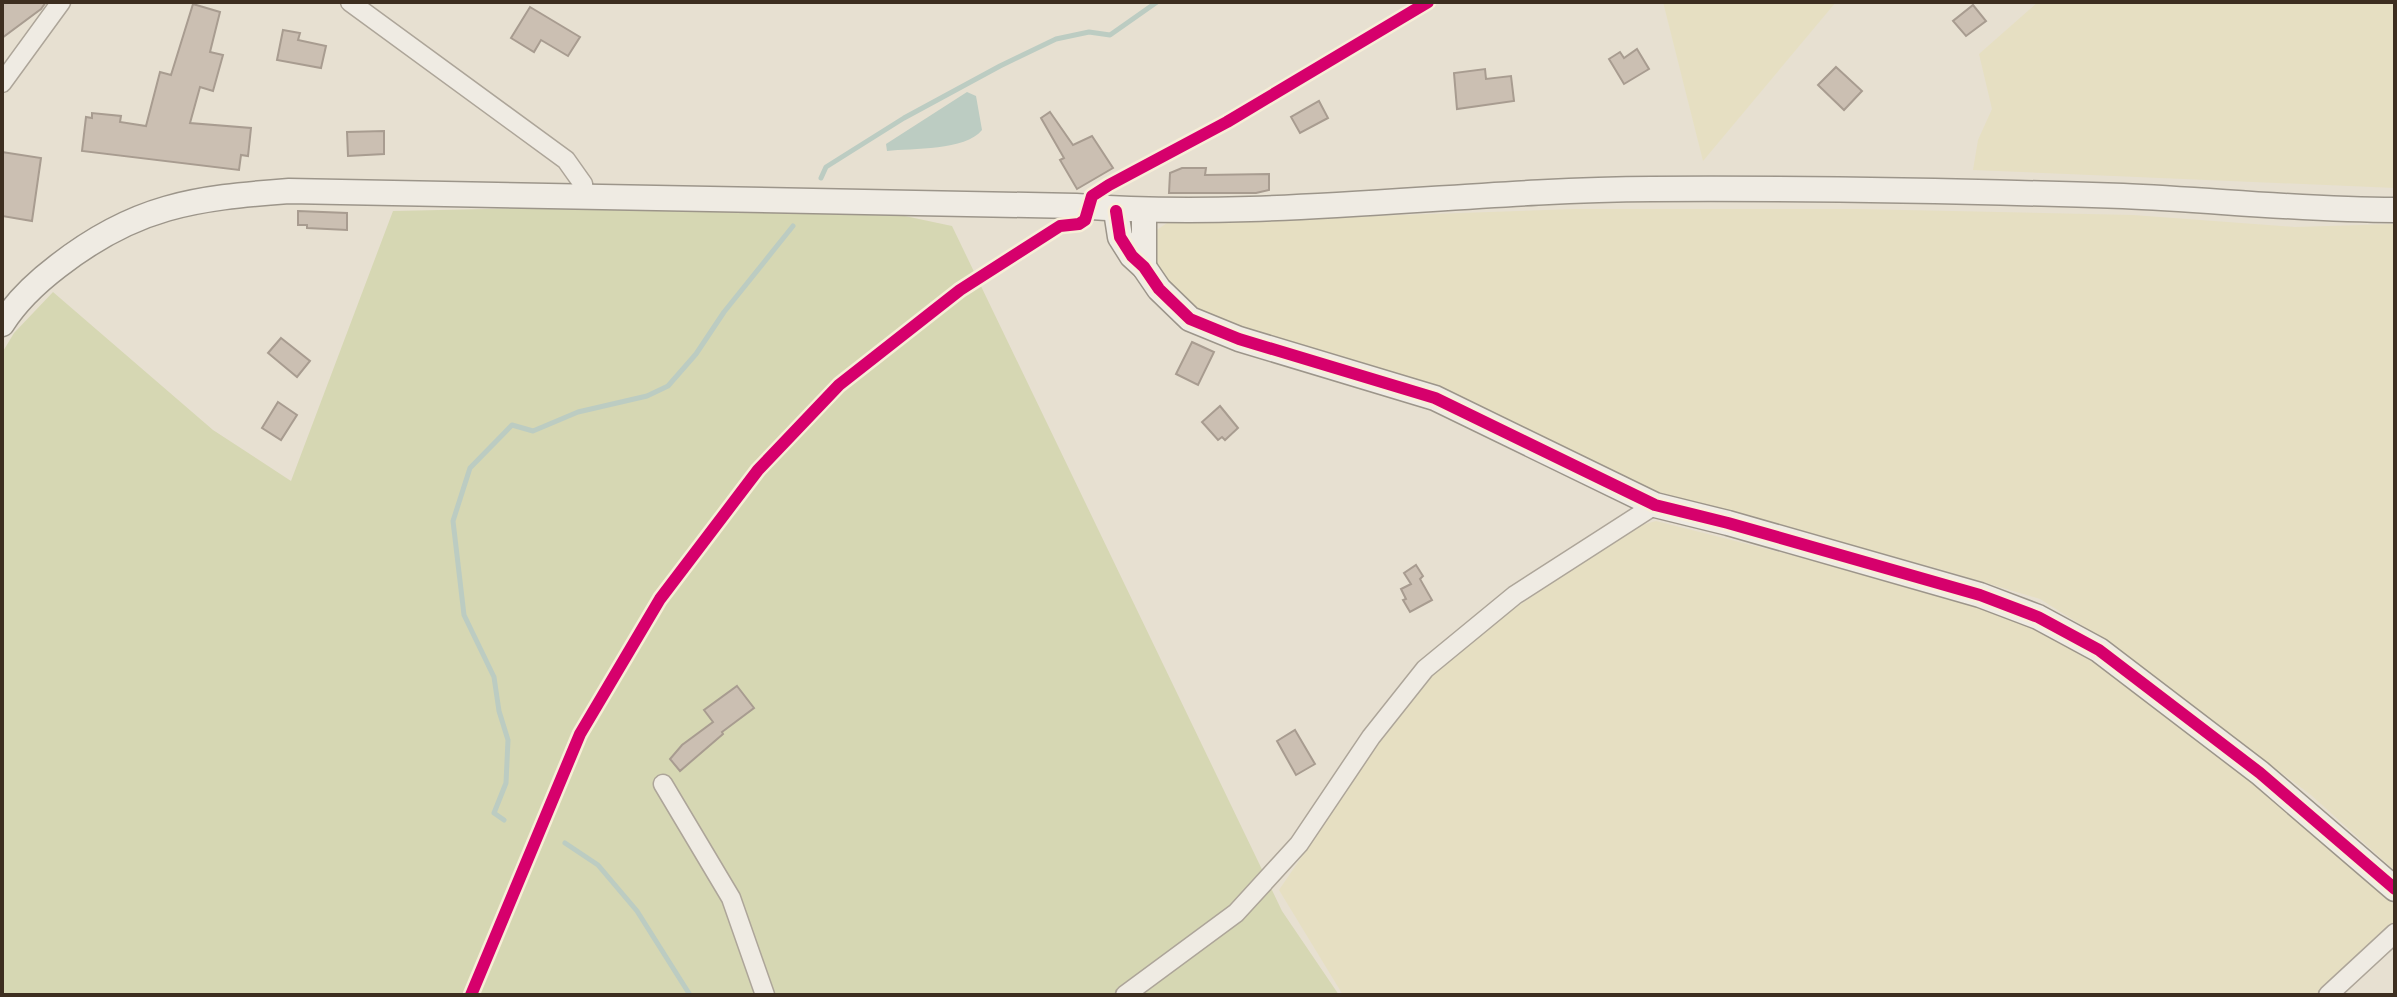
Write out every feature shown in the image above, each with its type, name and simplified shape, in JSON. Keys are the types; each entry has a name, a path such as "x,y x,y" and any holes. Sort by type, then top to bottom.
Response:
{"main road":[{"path":"2,324 40,280 82,247 122,223 174,205 289,191 1194,211 1626,189 1737,188 2127,197 2330,210 2395,210"},
{"path":"1116,211 1120,237 1132,256 1159,289 1190,319 1239,339 1435,398 1655,505 1980,595 2038,617 2111,659 2260,773 2395,889"},
{"path":"1144,211 1144,267"}],"street":[{"path":"2,83 61,2"},
{"path":"350,2 566,160 583,184 585,198"},
{"path":"1125,995 1236,913 1299,844 1371,737 1425,669 1515,595 1655,505"},
{"path":"663,784 731,898 765,995"},
{"path":"2328,995 2395,933"}],"shaded area":[{"path":"1663,2 1836,2 1703,161"},
{"path":"2038,2 2395,2 2395,188 1973,170 1978,140 1992,109 1979,54"},
{"path":"967,92 976,96 982,130 974,137 951,145 887,151 886,144"},
{"path":"1575,209 1857,209 2133,215 2295,227 2395,224 2395,871 2311,795 2091,631 2040,599 1936,568 1660,495 1207,317 1179,297 1154,263 1154,232 1167,223"},
{"path":"1656,521 1945,594 2031,626 2099,666 2273,798 2395,906 2393,924 2374,945 2315,995 1343,995 1279,890 1385,729 1435,671 1496,621 1634,527"}],"green space":[{"path":"801,194 952,226 1282,911 1339,995 2,995 2,353 14,333 53,292 213,430 291,481 393,211 533,208"}],"building":[{"path":"2,2 46,2 2,38"},
{"path":"193,4 220,12 210,52 223,55 213,91 200,87 190,123 251,128 248,156 241,155 239,170 82,151 86,117 92,118 92,113 121,116 120,122 146,126 160,72 171,75"},
{"path":"1973,5 1986,21 1966,36 1953,21"},
{"path":"530,7 580,37 568,56 541,40 534,52 511,38"},
{"path":"283,30 300,33 298,40 326,46 321,68 277,60"},
{"path":"1637,49 1649,69 1624,84 1609,59 1620,52 1624,58"},
{"path":"1836,67 1862,91 1844,110 1818,85"},
{"path":"1485,69 1486,79 1511,76 1514,101 1457,109 1454,73"},
{"path":"1319,101 1328,118 1300,133 1291,117"},
{"path":"1050,112 1073,145 1092,136 1113,168 1077,189 1060,160 1064,158 1041,118"},
{"path":"384,131 384,154 348,156 347,132"},
{"path":"2,152 41,158 32,221 2,216"},
{"path":"1182,168 1206,168 1205,175 1269,174 1269,190 1256,193 1169,193 1170,173"},
{"path":"298,211 347,213 347,230 298,225"},
{"path":"281,338 310,361 297,377 268,353"},
{"path":"1192,342 1214,352 1198,385 1176,374"},
{"path":"278,402 297,415 281,440 262,428"},
{"path":"1220,406 1238,428 1225,440 1222,437 1218,440 1202,422"},
{"path":"1416,565 1432,600 1410,612 1401,589 1411,584 1404,573"},
{"path":"737,686 754,708 722,732 680,771 670,759 682,745 713,722 704,710"},
{"path":"1295,730 1315,764 1296,775 1277,741"}],"waterway":[{"path":"821,178 826,167 904,118 1000,66 1056,39 1089,32 1110,35 1157,2"},
{"path":"504,820 494,813 506,783 508,740 499,711 494,677 464,615 453,521 470,468 512,425 533,431 578,412 647,396 668,386 793,226"},
{"path":"565,843 598,865 637,911 690,995"}],"cycle path":[{"path":"471,995 580,734 660,599 758,470 839,385 960,290 1060,226 1079,224 1085,220 1092,196 1227,122 1428,2"},
{"path":"1116,211 1120,237 1132,256 1159,289 1190,319 1239,339 1435,398 1655,505 1980,595 2038,617 2099,650 2260,773 2395,889"}]}
